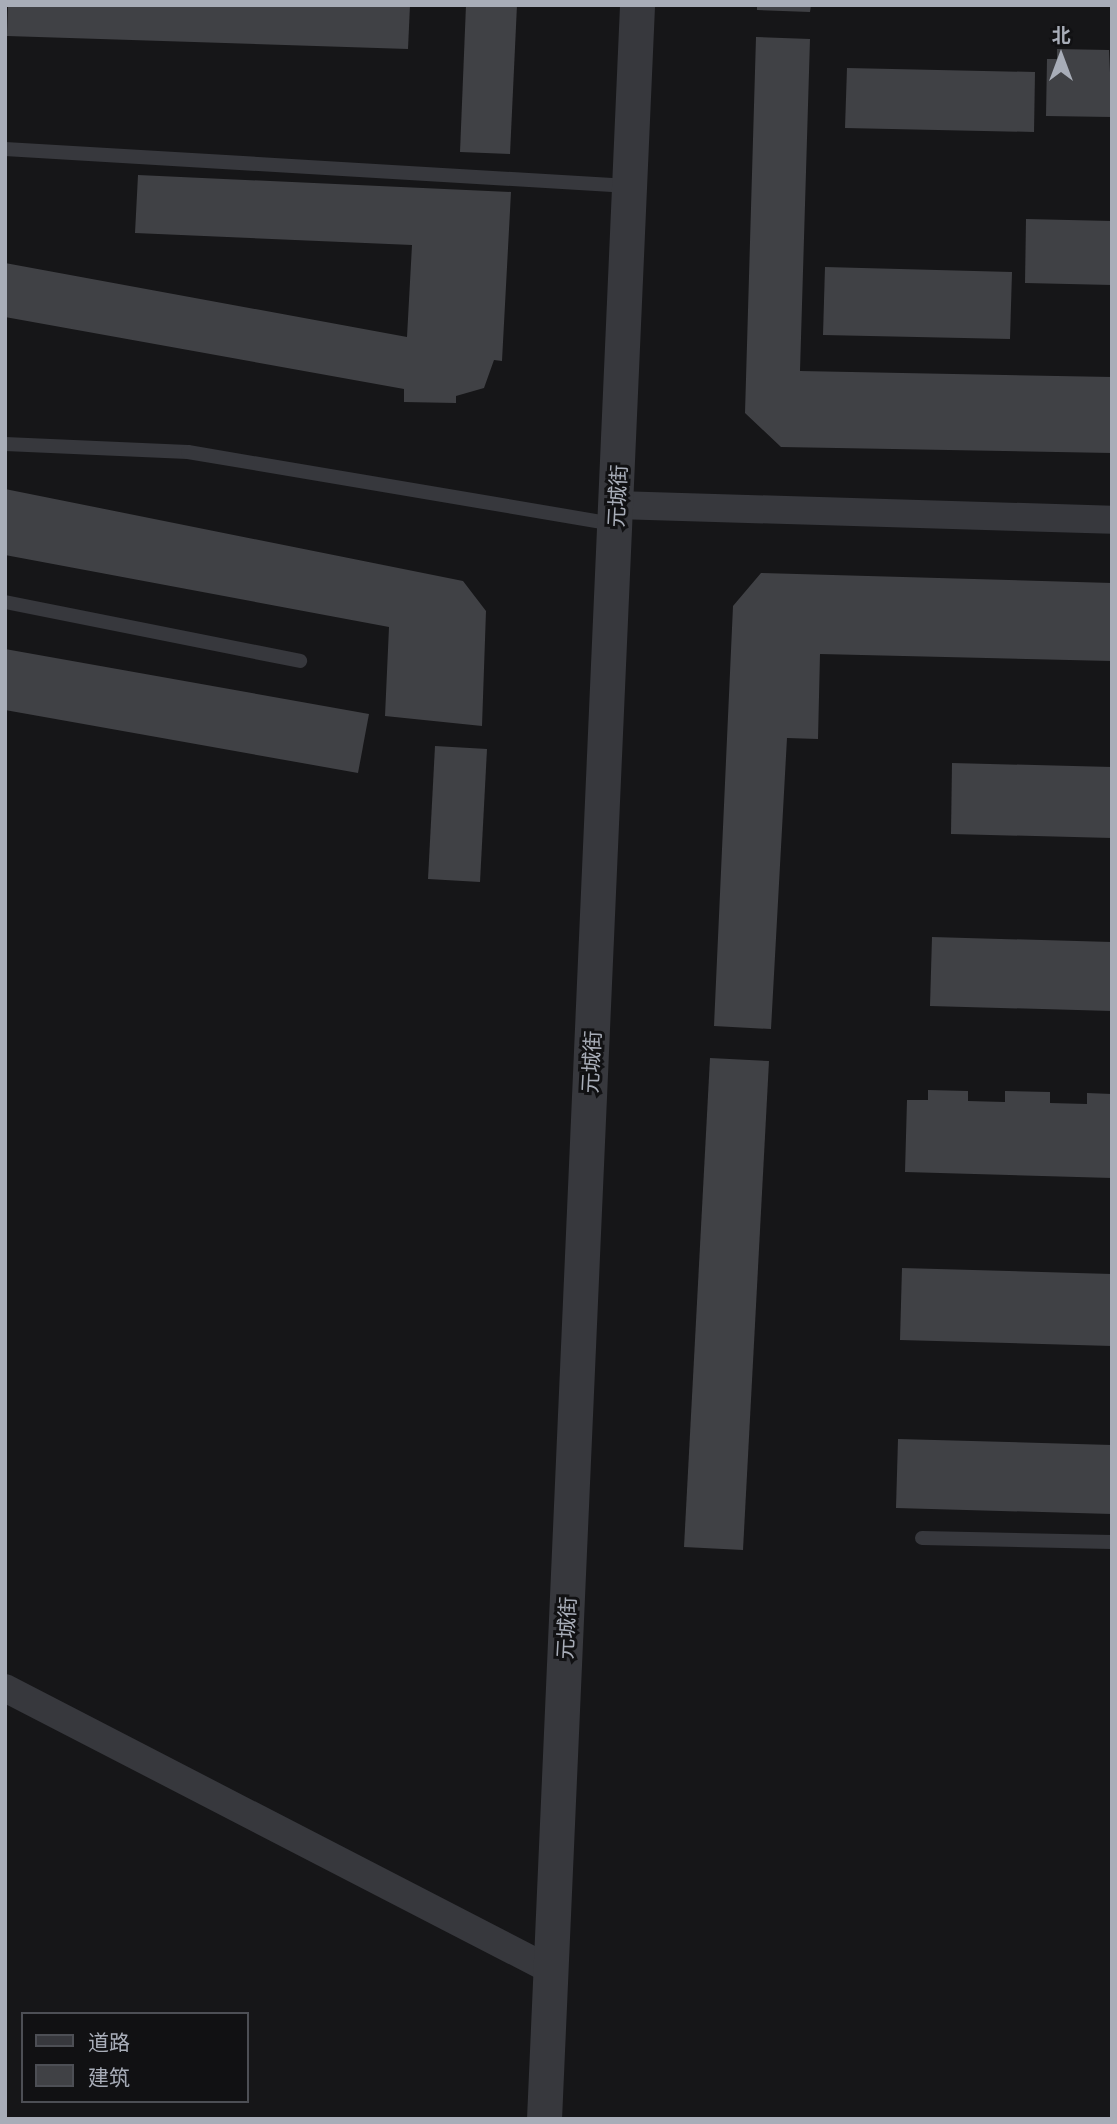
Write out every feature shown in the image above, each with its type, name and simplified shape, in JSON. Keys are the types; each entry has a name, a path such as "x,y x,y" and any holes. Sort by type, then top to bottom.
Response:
{"street":[{"name":"元城街","path":"544,2119 637,5"},
{"path":"616,515 1112,520"},
{"path":"5,1688 551,1970"}],"lane":[{"path":"5,149 630,186"},
{"path":"5,444 188,452 616,515"},
{"path":"5,602 300,661"},
{"path":"922,1538 1112,1542"}],"building":[{"path":"8,5 410,5 408,49 7,36"},
{"path":"466,5 517,5 510,154 460,152"},
{"path":"757,5 811,5 810,12 757,10"},
{"path":"756,37 810,39 800,371 1112,377 1112,453 781,447 745,413"},
{"path":"1057,49 1109,50 1112,117 1046,116 1047,59 1057,59"},
{"path":"847,68 1035,72 1034,132 845,128"},
{"path":"138,175 511,192 502,361 494,360 484,388 456,396 456,403 404,402 404,389 5,317 5,263 407,337 412,245 135,233"},
{"path":"1026,219 1112,221 1112,285 1025,283"},
{"path":"825,267 1012,272 1010,339 823,335"},
{"path":"5,489 463,581 486,611 482,726 385,716 389,627 5,555"},
{"path":"761,573 1112,583 1112,661 820,654 818,739 787,738 771,1029 714,1026 733,606"},
{"path":"5,649 369,714 358,773 5,710"},
{"path":"435,746 487,749 480,882 428,879"},
{"path":"952,763 1112,767 1112,838 951,834"},
{"path":"932,937 1112,942 1112,1011 930,1006"},
{"path":"710,1058 769,1061 743,1550 684,1547"},
{"path":"928,1090 968,1091 968,1101 1005,1102 1005,1091 1050,1092 1050,1103 1087,1104 1087,1093 1112,1094 1112,1178 905,1172 907,1100 928,1100"},
{"path":"902,1268 1112,1274 1112,1346 900,1340"},
{"path":"898,1439 1112,1445 1112,1514 896,1508"}]}
